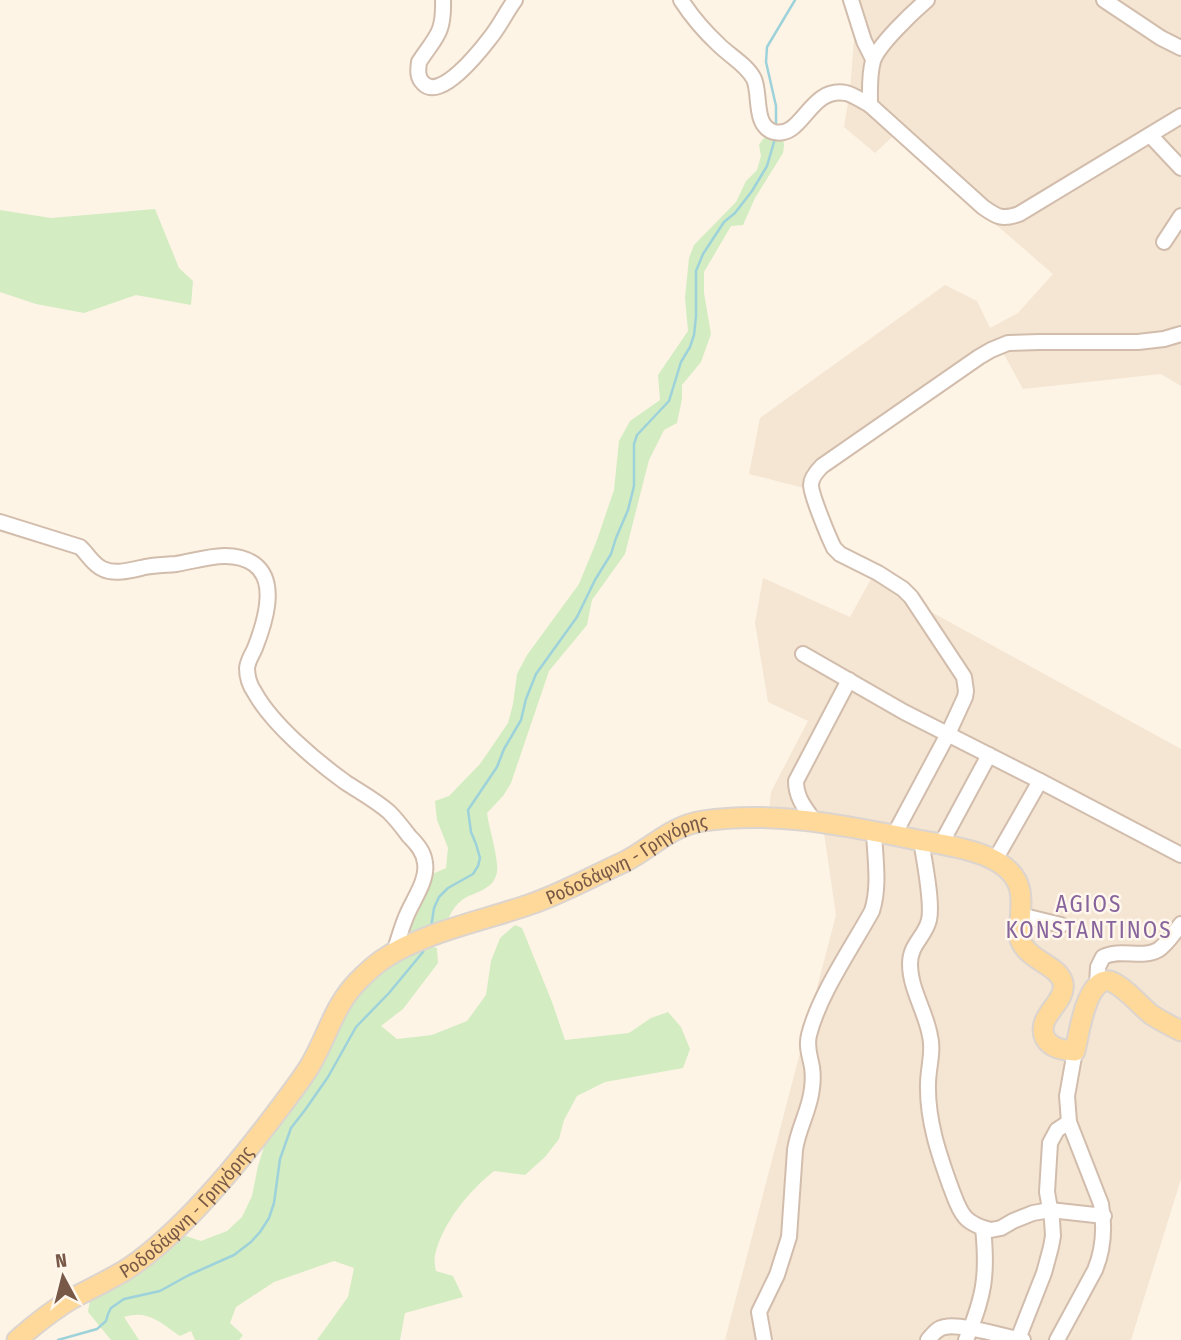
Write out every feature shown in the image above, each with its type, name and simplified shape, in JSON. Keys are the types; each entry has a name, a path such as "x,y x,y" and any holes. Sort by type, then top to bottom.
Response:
{"main road":[{"name":"Ροδοδάφνη - Γρηγόρης","path":"17,1340 71,1299 125,1270 175,1230 241,1159 309,1067 337,1008 369,970 382,960 420,940 534,903 570,888 628,860 677,829 698,822 746,817 784,818 941,844 995,860 1008,870 1018,884 1021,894 1019,936 1025,949 1062,979 1063,991 1045,1021 1044,1037 1054,1048 1074,1051"},
{"path":"1074,1051 1085,1010 1097,985 1103,981 1119,985 1152,1014 1181,1031"}],"street":[{"path":"443,0 440,32 418,67 419,78 430,88 447,83 465,66 491,37 515,0"},
{"path":"681,0 705,32 742,64 754,80 760,114 770,131 782,133 790,130 818,99 837,93 848,93 870,105 972,198 997,216 1019,214 1181,116"},
{"path":"851,0 864,41 873,59"},
{"path":"870,105 870,72 873,59 881,46 927,0"},
{"path":"1104,0 1181,48"},
{"path":"1150,135 1181,168"},
{"path":"1164,242 1181,216"},
{"path":"894,835 965,697 964,677 903,589 834,548 814,496 811,485 813,478 822,466 979,357 1001,345 1039,342 1138,342 1181,334"},
{"path":"0,522 80,548 94,564 103,570 114,572 223,556 247,560 257,566 268,594 267,611 248,659 248,678 254,693 291,736 345,782 391,814 422,850 426,864 425,874 405,918 394,952"},
{"path":"803,654 904,712 1181,855"},
{"path":"815,822 800,801 796,792 796,781 849,680"},
{"path":"941,844 989,755"},
{"path":"995,860 1040,781"},
{"path":"764,1340 759,1312 778,1275 789,1237 794,1150 812,1095 813,1077 808,1039 820,1005 872,911 876,887 874,832"},
{"path":"921,841 930,919 914,945 910,963 930,1036 931,1064 928,1082 932,1121 942,1163 958,1207 968,1221 991,1230 1033,1213 1050,1210 1104,1216"},
{"path":"1020,915 1060,925"},
{"path":"1097,985 1098,967 1103,957 1114,953 1145,954 1156,951 1181,925"},
{"path":"1057,1340 1096,1270 1104,1240 1104,1216 1069,1122 1068,1096 1074,1051"},
{"path":"928,1340 938,1329 947,1326 968,1335 1021,1340 1050,1254 1053,1236 1047,1192 1050,1143 1057,1130 1069,1122"},
{"path":"968,1335 983,1291 983,1228"}],"shaded area":[{"path":"857,0 1181,0 1181,386 1161,374 1023,389 1000,347 822,470 816,491 749,474 760,418 945,285 977,301 990,328 1018,313 1053,274 893,136 875,153 844,127 850,91"},
{"path":"763,578 850,617 871,579 1181,749 1181,1179 1131,1340 725,1340 836,915 824,833 768,821 771,792 808,721 768,702 755,623"}],"green space":[{"path":"768,135 783,138 783,153 755,198 743,225 731,226 704,272 704,293 711,334 701,362 682,385 677,423 664,430 649,460 625,554 592,600 587,625 549,671 511,783 487,813 497,860 495,878 489,886 458,903 446,924 423,933 410,931 407,926 428,876 446,868 448,848 437,820 435,801 449,796 480,764 508,723 517,674 527,655 579,584 614,490 619,441 630,421 660,400 658,375 688,331 685,298 689,258 694,245 736,202 746,181 757,170 761,156 759,145"},
{"path":"155,209 179,268 193,281 191,305 136,295 84,313 36,304 0,292 0,210 51,218"},
{"path":"515,925 522,928 565,1040 629,1033 651,1018 668,1012 681,1027 690,1049 683,1068 605,1082 577,1096 564,1120 559,1139 545,1157 525,1175 494,1171 475,1188 444,1231 435,1257 436,1271 453,1276 463,1297 405,1313 400,1340 317,1340 348,1297 354,1268 334,1261 274,1282 236,1307 230,1323 243,1335 239,1340 195,1340 191,1331 180,1336 154,1319 133,1315 124,1317 139,1340 111,1340 88,1312 90,1299 133,1277 171,1244 186,1236 201,1241 227,1231 242,1217 252,1196 270,1128 347,1004 381,970 425,945 437,948 438,963 403,1009 381,1026 397,1039 432,1035 467,1021 486,995 491,961 500,938"}],"waterway":[{"path":"776,124 776,106 766,62 767,47 795,0"},
{"path":"431,928 439,897 448,888 473,874 478,866 480,858 471,832 468,810 497,767 521,720 536,674 577,617 611,554 634,486 634,444 637,435 669,401 681,362 694,335 696,271 703,254 724,222 735,213 752,191 767,166 774,142"},
{"path":"58,1340 97,1329 106,1321 111,1308 124,1299 160,1291 234,1255 251,1242 269,1218 274,1203 280,1159 291,1128 328,1077 356,1027 389,993 424,948"}],"district":[{"name":"AGIOS KONSTANTINOS","path":"1089,917"}]}
